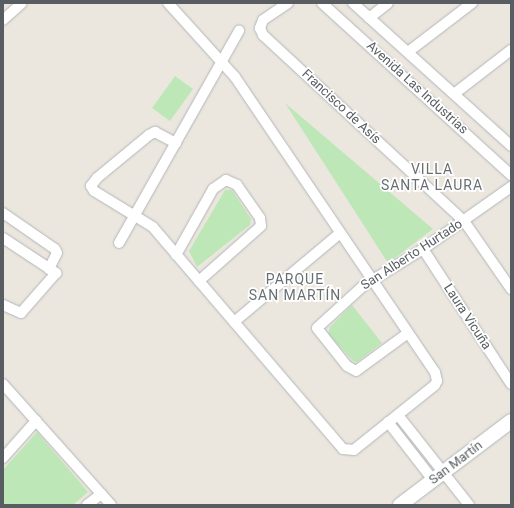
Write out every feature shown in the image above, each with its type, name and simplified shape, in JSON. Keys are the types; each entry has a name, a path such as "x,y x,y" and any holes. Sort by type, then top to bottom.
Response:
{"street":[{"path":"3,20 22,3"},
{"path":"168,3 235,77 435,372 437,381 398,415 354,450 343,449 153,227 94,191 91,186 97,178 149,135 155,132 176,142"},
{"name":"Francisco de Asís","path":"288,3 263,20 260,28 263,35 464,221 511,289"},
{"name":"Avenida Las Industrias","path":"322,3 511,175"},
{"name":"Avenida Las Industrias","path":"353,3 511,146"},
{"path":"369,18 388,3"},
{"path":"408,52 472,3"},
{"path":"119,243 239,31"},
{"path":"454,94 511,50"},
{"path":"176,254 213,189 219,183 231,180 260,218 261,226 199,281"},
{"name":"San Alberto Hurtado","path":"408,333 356,371 347,366 317,328 372,280 423,249 511,187"},
{"path":"3,213 55,249 58,254 52,271 21,313 3,305"},
{"path":"234,322 340,233"},
{"path":"3,238 52,271"},
{"name":"Laura Vicuña","path":"423,249 511,384"},
{"path":"3,384 111,505"},
{"path":"398,415 438,476"},
{"path":"3,458 36,421"},
{"name":"San Martín","path":"400,505 511,421"},
{"path":"388,422 438,476 469,505"},
{"path":"87,505 101,494"}],"green space":[{"path":"175,76 193,89 170,121 152,108"},
{"path":"285,103 433,229 388,263"},
{"path":"225,190 232,190 251,219 250,225 197,267 189,251"},
{"path":"352,305 382,343 357,362 353,361 328,334 330,327"},
{"path":"37,432 88,492 73,505 3,505 3,470"}],"district":[{"name":"VILLA SANTA LAURA","path":"432,178"},
{"name":"PARQUE SAN MARTÍN","path":"295,288"}]}
